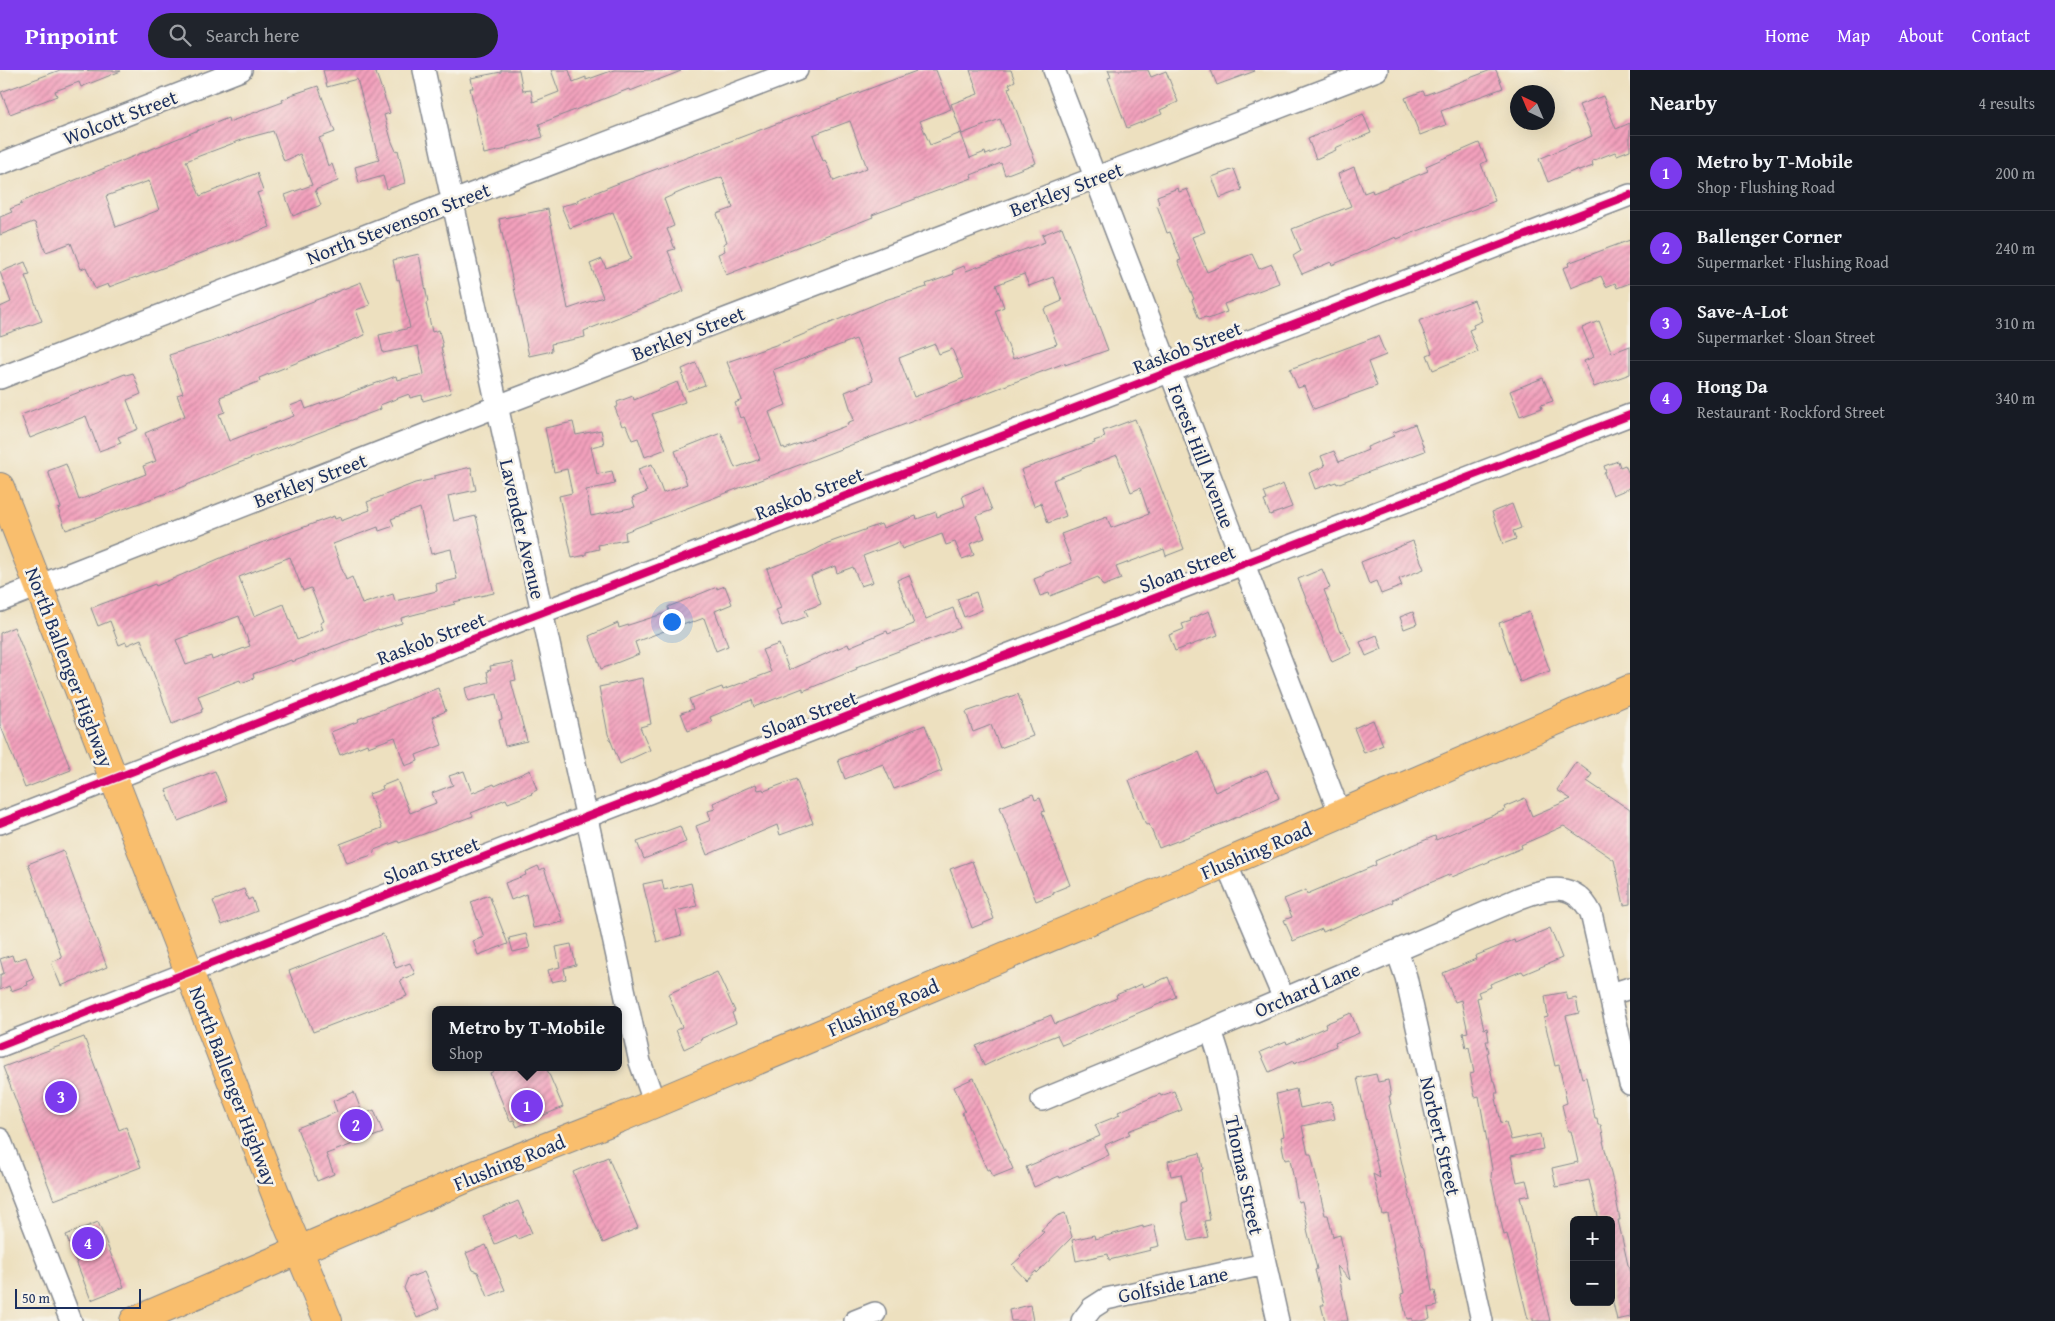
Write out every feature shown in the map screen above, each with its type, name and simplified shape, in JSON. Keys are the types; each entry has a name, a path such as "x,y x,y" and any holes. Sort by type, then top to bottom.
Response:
{"main road":[{"name":"North Ballenger Highway","path":"0,487 189,972 328,1321"},
{"name":"Flushing Road","path":"134,1321 477,1174 655,1104 1226,863 1630,689"}],"street":[{"name":"Wolcott Street","path":"0,164 241,70"},
{"name":"Lavender Avenue","path":"424,70 640,1062 655,1104"},
{"name":"North Stevenson Street","path":"0,378 797,70"},
{"name":"Forest Hill Avenue","path":"1054,70 1340,814"},
{"name":"Berkley Street","path":"0,601 496,407 1377,70"},
{"name":"Raskob Street","path":"0,823 542,612 1630,195"},
{"name":"Sloan Street","path":"0,1046 587,816 1630,416"},
{"path":"1226,863 1284,999"},
{"name":"Orchard Lane","path":"1042,1100 1538,891 1557,888 1572,893 1583,902 1591,913 1620,991"},
{"name":"Norbert Street","path":"1397,951 1406,977 1482,1321"},
{"path":"1620,991 1630,1084"},
{"name":"Thomas Street","path":"1211,1030 1219,1055 1278,1321"},
{"path":"0,1139 71,1321"},
{"name":"Golfside Lane","path":"1080,1313 1106,1299 1265,1264"},
{"path":"855,1321 875,1313"}],"building":[{"path":"60,70 121,71 81,87 79,82 55,91 57,96 10,114 1,92"},
{"path":"323,70 375,70 390,113 384,115 392,142 396,151 398,150 405,183 387,189 383,176 359,183 355,167 379,160 357,79 327,87"},
{"path":"501,70 519,70 523,91 531,90 533,102 559,92 551,70 569,70 573,82 586,77 586,80 614,70 681,71 539,124 543,137 507,147 507,149 484,154 470,88 473,88 471,78 501,72"},
{"path":"919,70 936,70 951,109 920,121 930,145 961,133 970,158 985,152 986,155 1010,145 1000,119 962,134 951,104 978,94 970,70 1011,70 1015,81 1009,84 1011,87 1008,88 1036,163 1005,175 1001,163 971,175 972,178 872,215 873,217 726,275 718,254 725,251 723,244 727,242 717,214 733,208 722,177 687,189 664,199 674,226 667,229 675,249 668,251 684,291 584,331 585,337 551,344 552,351 529,356 499,219 548,209 568,309 603,297 590,264 602,259 606,268 631,259 613,212 570,228 561,206 578,202 577,200","holes":["850,121 867,168 834,181 825,160 823,161 813,135"]},
{"path":"1108,70 1148,70 1151,77 1166,71 1178,102 1160,110 1162,114 1127,128 1108,78 1111,77"},
{"path":"1211,70 1254,70 1255,71 1217,85"},
{"path":"1491,70 1496,70 1503,88 1441,111 1446,125 1420,135 1405,98 1423,91 1425,95"},
{"path":"318,86 335,132 319,138 328,166 332,164 338,181 315,190 321,205 293,216 285,195 312,185 300,154 284,161 273,131 247,138 186,161 200,196 257,173 263,191 257,193 270,227 136,278 109,287 108,284 95,289 86,267 81,269 71,243 46,252 33,222 0,235 0,217 12,212 10,209 22,204 21,202 228,118 229,122 283,102 282,100 288,96","holes":["149,181 159,210 116,227 106,196"]},
{"path":"1603,96 1616,129 1630,123 1630,150 1617,155 1615,152 1592,161 1593,166 1579,171 1578,169 1548,182 1539,159 1592,136 1579,105"},
{"path":"1363,114 1371,133 1335,148 1336,150 1316,159 1308,139"},
{"path":"1479,143 1487,161 1481,164 1495,201 1397,239 1396,237 1332,265 1331,262 1302,274 1293,256 1301,251 1292,229 1351,206 1338,174 1354,167 1364,193 1372,190 1373,193 1428,171 1426,166"},
{"path":"1234,169 1242,190 1220,198 1212,177"},
{"path":"1178,188 1179,192 1187,189 1205,232 1192,237 1207,272 1252,254 1259,269 1272,264 1279,283 1224,304 1227,312 1208,319 1206,317 1199,319 1192,300 1194,299 1178,261 1181,260 1170,232 1167,233 1157,205 1159,203 1157,196"},
{"path":"1062,227 1108,350 1065,365 1065,363 625,532 626,540 598,545 599,549 586,552 586,555 572,558 559,496 572,493 567,469 554,472 545,428 573,422 576,435 601,430 604,444 591,447 597,474 612,471 615,484 586,490 591,516 635,507 632,498 647,492 638,469 652,464 663,493 687,484 675,451 721,433 735,468 760,459 744,417 740,418 735,403 742,400 727,362 790,340 885,300 927,287 926,284 954,274 952,271 964,266 966,271 1045,242 1042,235","holes":["1024,274 1029,286 1053,277 1062,301 1044,309 1057,344 1013,359 995,311 1004,307 996,285","856,339 873,381 845,392 854,420 847,423 848,425 785,449 784,447 782,448 769,412 786,405 773,370","935,344 939,354 952,349 964,378 914,397 899,358"]},
{"path":"1630,240 1630,283 1617,288 1615,283 1606,287 1601,276 1571,288 1563,268 1569,266 1568,263"},
{"path":"419,254 432,332 439,330 451,393 423,401 422,395 410,398 409,394 380,405 381,409 231,466 175,490 66,530 58,509 61,508 48,471 66,464 79,500 146,474 143,466 156,461 145,433 185,416 177,395 183,393 169,355 211,342 361,282 370,305 356,310 365,335 259,378 260,381 220,397 225,412 219,414 229,441 294,416 290,406 303,401 306,409 396,376 397,380 424,374 418,346 383,353 379,335 410,328 393,260"},
{"path":"25,262 30,275 25,276 42,321 0,336 0,307 11,302 0,272"},
{"path":"1474,300 1482,321 1473,325 1474,328 1469,330 1478,352 1433,370 1427,355 1432,353 1419,321"},
{"path":"1599,321 1612,353 1630,346 1630,374 1594,387 1584,361 1594,357 1582,328"},
{"path":"1378,336 1386,355 1368,362 1377,386 1314,409 1304,386 1298,388 1290,369"},
{"path":"696,363 705,385 688,391 682,375 684,374 682,369"},
{"path":"133,373 141,394 127,400 138,429 118,437 121,443 99,451 86,416 30,438 21,415 125,374"},
{"path":"1543,378 1553,401 1541,405 1542,408 1520,416 1510,391"},
{"path":"677,382 685,402 652,414 666,449 645,457 638,438 632,440 626,425 622,426 615,408 618,406 617,402 633,396 634,400"},
{"path":"1135,419 1184,549 1166,556 1164,549 1116,567 1121,579 1103,586 1098,577 1050,596 1049,593 1040,596 1034,579 1044,575 1044,573 1072,563 1061,534 1107,517 1111,528 1149,514 1140,488 1131,492 1117,455 1053,480 1066,516 1048,523 1041,503 1034,506 1021,470 1095,443 1094,441 1105,437 1103,431"},
{"path":"1415,424 1425,451 1337,484 1336,482 1315,489 1309,473 1325,466 1321,456 1334,451 1339,462 1368,450 1367,447 1394,436 1392,433"},
{"path":"1618,461 1620,467 1625,465 1630,476 1630,488 1613,495 1604,473 1606,472 1604,466"},
{"path":"471,467 476,490 448,496 454,521 476,516 494,593 454,602 455,604 401,618 402,623 378,629 292,662 291,660 253,674 254,678 241,683 240,680 198,696 203,709 201,710 202,712 172,724 141,639 127,645 126,642 119,645 110,621 98,626 91,608 155,584 156,586 223,557 334,516 335,519 340,517 341,521 370,510 367,502 415,483 434,479 434,476","holes":["420,508 431,554 451,549 457,579 436,584 437,591 395,601 393,594 362,604 352,577 346,580 333,544 378,527 379,531 394,526 391,519","290,557 303,591 311,588 324,621 320,623 323,629 297,640 284,604 254,616 239,577","239,616 250,646 212,660 211,656 186,665 176,640"]},
{"path":"1283,484 1292,507 1270,515 1264,501 1267,500 1264,492"},
{"path":"983,487 992,510 976,516 985,538 970,544 974,555 962,559 955,542 946,545 942,534 902,549 899,542 863,556 873,582 861,586 853,567 837,573 835,566 811,576 821,604 805,610 808,616 782,626 776,610 781,608 767,569 807,554 828,543 881,524 883,528 916,516 917,519 936,512 937,517 965,506 962,496"},
{"path":"1512,504 1521,528 1513,531 1516,539 1503,544 1492,512"},
{"path":"1413,541 1424,569 1399,579 1402,586 1381,594 1376,581 1369,584 1361,562"},
{"path":"1322,569 1330,588 1324,590 1340,632 1343,631 1352,653 1332,662 1298,579"},
{"path":"909,575 926,619 953,608 960,628 856,667 857,669 803,691 803,688 754,707 752,700 710,717 712,722 688,731 681,713 693,709 689,699 722,687 723,690 771,672 762,650 779,644 789,670 848,644 849,647 887,631 888,634 914,624 897,580"},
{"path":"725,586 732,604 715,611 728,646 716,651 704,618 635,642 639,654 601,669 589,636 618,623 619,628 669,612 668,607 717,587 717,589"},
{"path":"976,592 982,610 964,617 957,599"},
{"path":"1209,611 1218,635 1175,651 1169,635 1184,629 1182,624 1191,621 1190,619"},
{"path":"1413,612 1417,624 1404,629 1400,617"},
{"path":"1529,612 1550,671 1520,682 1499,623"},
{"path":"14,627 71,770 25,788 0,724 0,633"},
{"path":"1377,635 1382,649 1366,656 1360,642"},
{"path":"512,662 516,680 511,681 527,741 505,746 499,720 502,719 497,694 468,701 465,688 489,682 487,671 491,670 490,666"},
{"path":"642,678 651,724 640,727 650,750 620,764 608,734 599,687"},
{"path":"438,688 446,711 432,717 442,745 416,755 418,761 405,766 395,737 368,747 367,744 340,755 331,732 359,721 358,719"},
{"path":"1018,694 1033,736 1000,748 991,725 973,732 966,712"},
{"path":"1373,720 1383,745 1364,753 1354,728"},
{"path":"925,725 942,771 894,789 883,764 845,779 838,760"},
{"path":"1199,752 1215,792 1267,770 1279,798 1226,822 1159,848 1149,824 1146,825 1129,780"},
{"path":"1576,762 1592,774 1587,781 1630,810 1630,904 1624,905 1614,860 1564,826 1521,845 1522,848 1452,877 1451,874 1413,890 1392,900 1393,902 1323,932 1322,929 1293,941 1284,920 1292,917 1284,899 1306,890 1307,894 1376,865 1375,861 1435,836 1436,840 1505,810 1504,807 1525,798 1532,816 1571,799 1557,790"},
{"path":"530,770 537,790 532,794 508,803 506,799 471,813 473,816 399,843 398,841 374,850 374,853 369,856 347,863 340,844 382,828 369,794 383,789 382,786 397,780 410,813 436,803 432,793 453,785 449,776 464,771 472,793 494,784 495,786"},
{"path":"215,771 227,801 178,821 166,790"},
{"path":"796,779 813,823 780,835 777,825 707,855 696,826 711,820 708,811 715,809 713,803 756,784 758,790 763,789 764,791"},
{"path":"1033,794 1035,800 1040,798 1045,811 1042,812 1070,885 1036,901 1000,807"},
{"path":"680,826 686,842 644,859 637,842"},
{"path":"63,850 107,967 61,986 51,962 62,958 28,864"},
{"path":"972,861 994,919 972,928 950,869"},
{"path":"538,866 540,870 544,868 563,922 533,928 526,894 511,900 505,883 526,875 525,872"},
{"path":"662,880 664,890 691,883 697,906 676,911 682,935 657,942 643,884"},
{"path":"244,889 248,900 252,898 257,911 222,925 213,901"},
{"path":"489,895 508,944 478,955 473,941 484,937 471,902"},
{"path":"1550,928 1562,958 1524,974 1522,971 1490,984 1491,987 1478,992 1480,997 1477,998 1484,1029 1487,1028 1489,1041 1486,1041 1489,1052 1487,1053 1493,1081 1495,1081 1498,1093 1495,1093 1501,1123 1506,1122 1511,1140 1540,1134 1543,1149 1511,1156 1517,1182 1526,1180 1530,1195 1520,1197 1550,1321 1533,1321 1533,1318 1528,1319 1507,1234 1504,1235 1491,1177 1492,1169 1479,1096 1475,1097 1470,1074 1474,1073 1469,1047 1466,1048 1463,1033 1468,1032 1461,1000 1455,1002 1443,973 1476,959 1475,956 1514,940 1515,943"},
{"path":"383,934 396,968 410,963 415,974 400,980 407,996 313,1032 289,971"},
{"path":"526,934 530,948 513,952 509,938"},
{"path":"571,944 576,965 564,968 566,979 551,982 548,970 560,967 556,947"},
{"path":"12,955 14,961 26,957 34,979 27,982 28,985 11,991 9,986 0,990 0,975 4,973 0,959"},
{"path":"717,972 735,1011 732,1013 736,1023 700,1039 701,1041 684,1049 676,1030 682,1027 668,994"},
{"path":"1168,977 1176,997 1062,1045 1057,1035 984,1066 976,1046 1051,1015 1055,1024 1117,998 1116,995 1142,984 1143,987"},
{"path":"1566,992 1568,1000 1576,998 1579,1013 1566,1016 1582,1078 1586,1077 1595,1118 1597,1118 1598,1125 1601,1125 1630,1274 1630,1317 1617,1320 1614,1306 1615,1216 1598,1216 1589,1180 1556,1187 1552,1168 1578,1162 1571,1131 1568,1131 1562,1105 1567,1103 1559,1065 1555,1066 1544,1018 1548,1017 1545,996"},
{"path":"1351,1013 1359,1033 1335,1043 1336,1046 1294,1064 1293,1061 1269,1072 1260,1052 1286,1041 1287,1044 1326,1027 1325,1024"},
{"path":"84,1037 119,1130 126,1127 141,1167 54,1200 3,1067"},
{"path":"494,1071 548,1071 563,1107 517,1127 514,1120 510,1121 490,1073"},
{"path":"1376,1074 1378,1082 1388,1080 1391,1096 1389,1096 1391,1104 1389,1105 1402,1164 1420,1241 1425,1249 1432,1291 1435,1291 1438,1306 1428,1308 1430,1319 1421,1321 1412,1321 1412,1318 1407,1319 1401,1294 1404,1293 1393,1247 1388,1214 1383,1215 1373,1174 1380,1178 1357,1078"},
{"path":"974,1078 1013,1169 993,1177 990,1169 987,1170 962,1113 965,1111 954,1087"},
{"path":"1296,1089 1300,1108 1331,1101 1335,1119 1302,1126 1308,1154 1311,1154 1325,1215 1328,1215 1333,1237 1340,1235 1350,1280 1337,1266 1348,1321 1325,1321 1321,1305 1324,1305 1315,1270 1317,1269 1302,1201 1298,1202 1290,1159 1285,1160 1281,1137 1284,1136 1276,1094"},
{"path":"1174,1091 1182,1110 1128,1131 1130,1134 1105,1145 1109,1155 1060,1178 1059,1176 1034,1187 1026,1167 1100,1136 1095,1125 1120,1115 1118,1112 1160,1094 1161,1096"},
{"path":"354,1092 363,1115 374,1110 383,1133 326,1154 334,1174 317,1181 297,1128 337,1112 333,1101"},
{"path":"1200,1153 1203,1169 1201,1170 1202,1180 1210,1220 1204,1221 1208,1237 1189,1241 1182,1211 1182,1203 1187,1201 1181,1174 1171,1176 1168,1161"},
{"path":"608,1157 638,1228 603,1243 573,1172"},
{"path":"518,1201 532,1233 518,1239 516,1235 495,1244 483,1216"},
{"path":"1065,1213 1072,1237 1037,1273 1036,1271 1026,1280 1012,1265 1044,1232 1041,1230 1057,1216"},
{"path":"98,1222 124,1287 91,1300 66,1235"},
{"path":"1154,1225 1159,1246 1150,1248 1151,1250 1109,1260 1108,1254 1076,1261 1072,1240 1094,1235 1095,1239 1143,1226 1143,1228"},
{"path":"486,1245 505,1290 488,1297 478,1272 473,1270 466,1253"},
{"path":"424,1272 439,1308 417,1318 404,1288 408,1278"},
{"path":"1030,1305 1033,1321 1011,1321 1009,1310"}],"cycle path":[{"path":"0,823 522,620 1630,195"},
{"path":"0,1046 568,824 1630,415"}],"place":[{"name":"Save-A-Lot","path":"61,1097"},
{"name":"Metro by T-Mobile","path":"527,1106"},
{"name":"Ballenger Corner","path":"356,1125"},
{"name":"Hong Da","path":"88,1243"}]}
